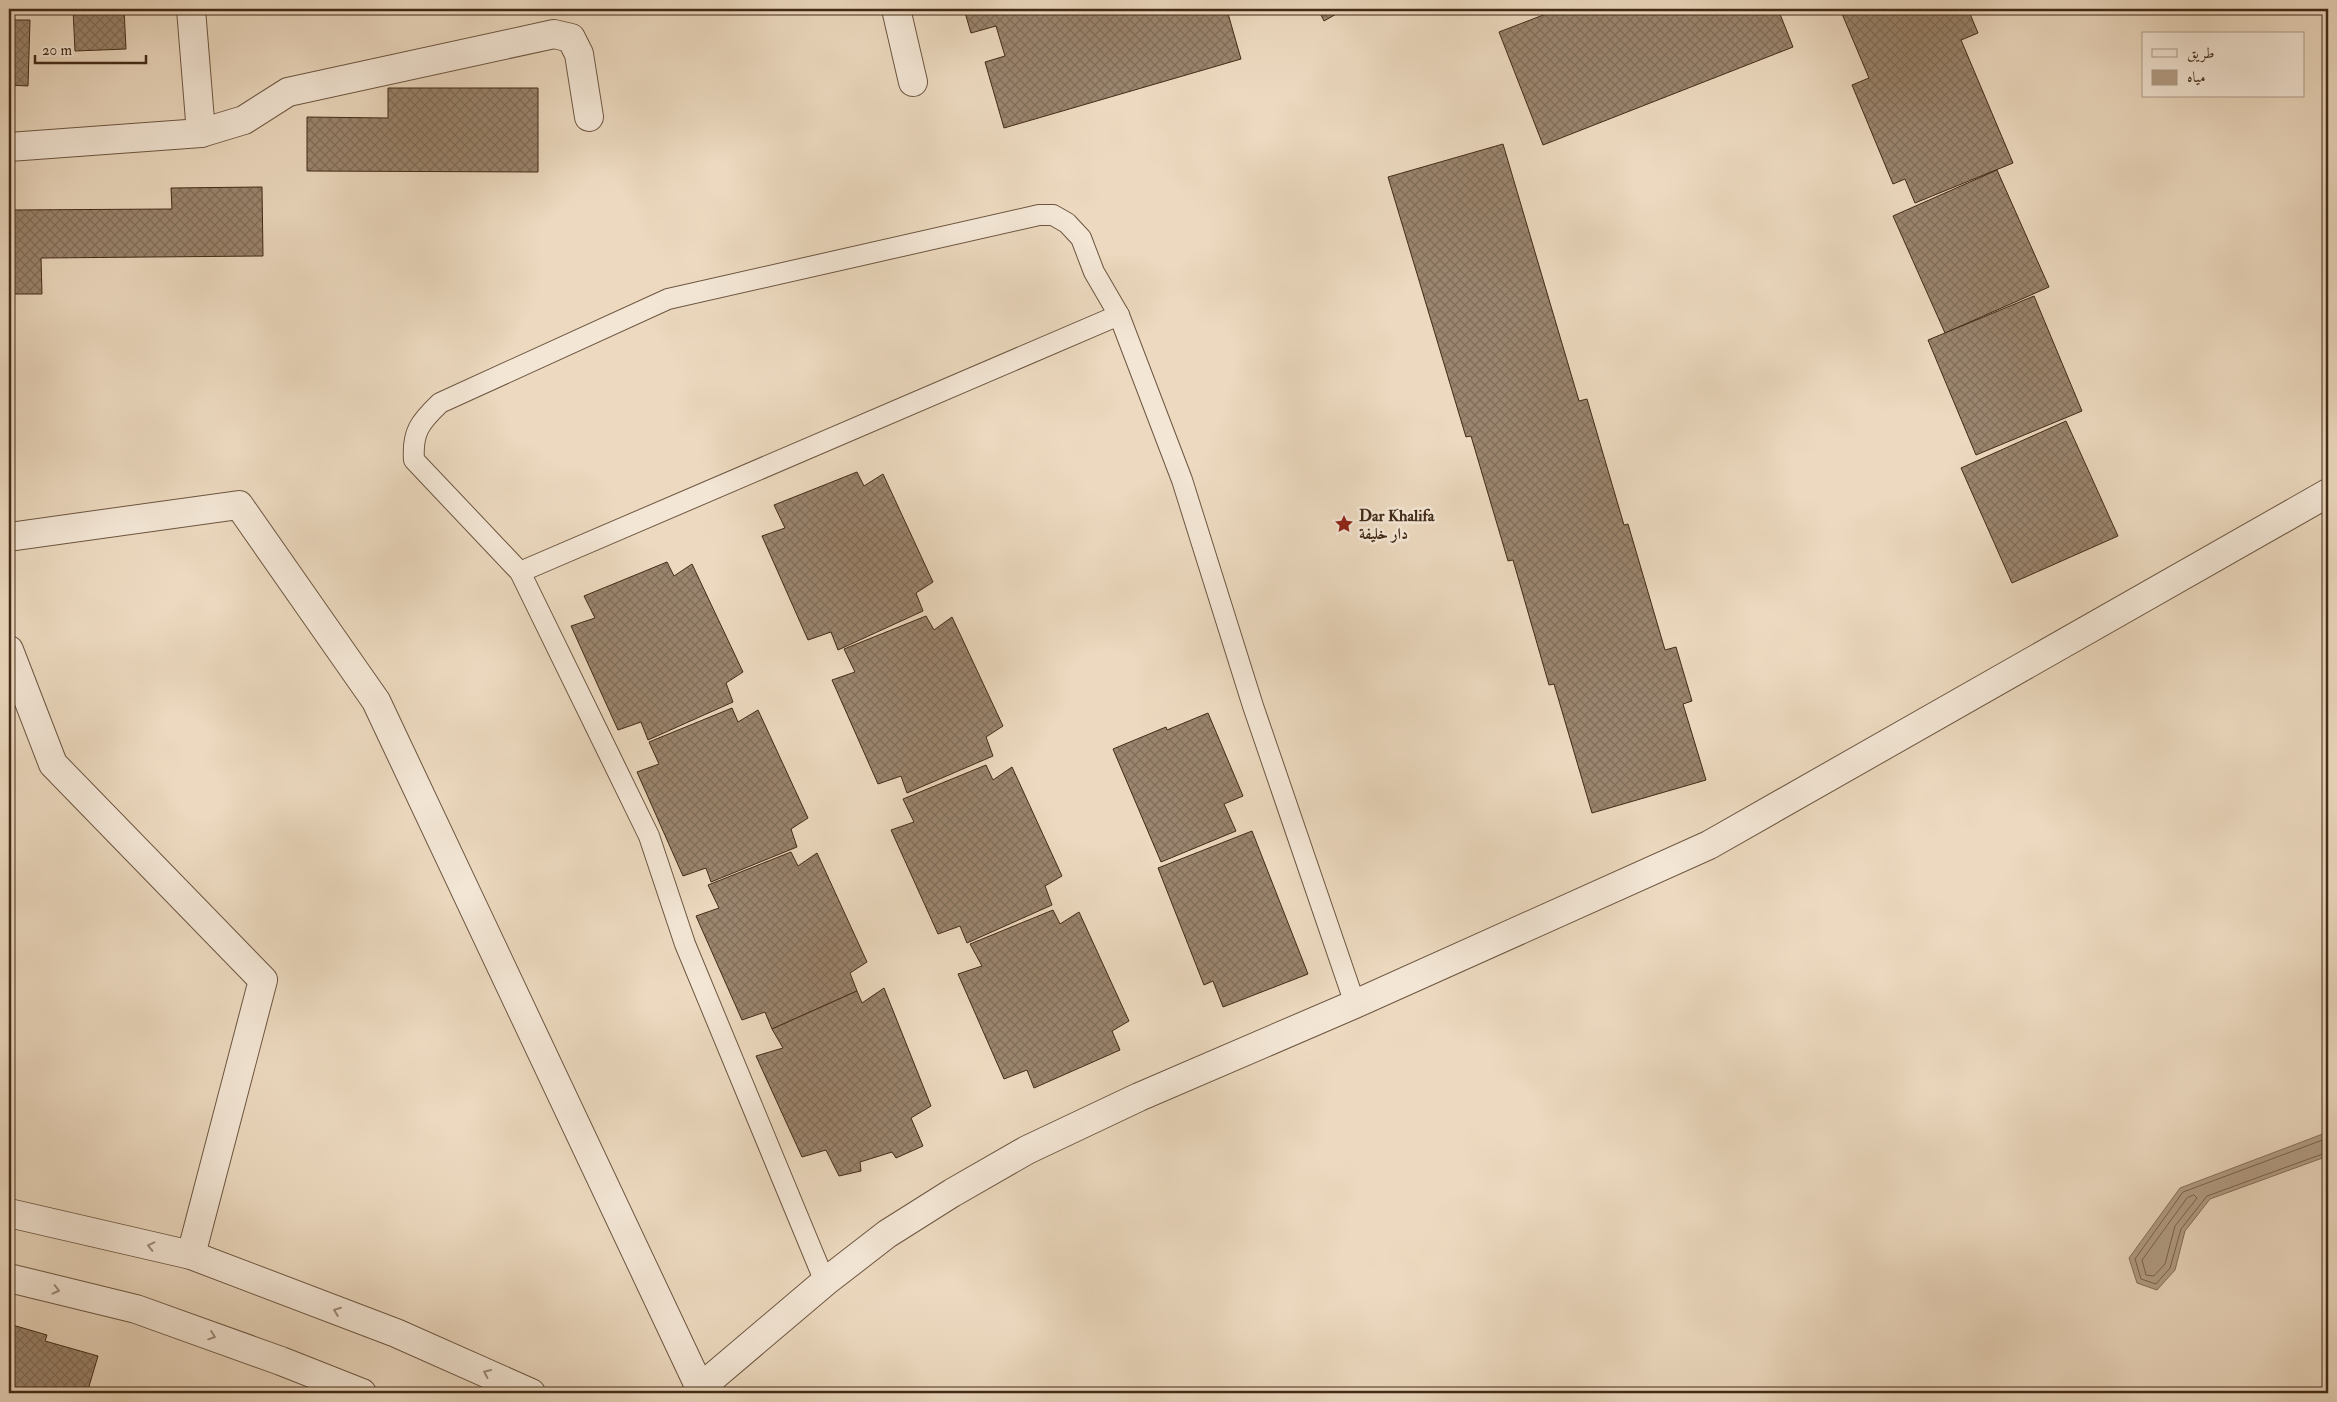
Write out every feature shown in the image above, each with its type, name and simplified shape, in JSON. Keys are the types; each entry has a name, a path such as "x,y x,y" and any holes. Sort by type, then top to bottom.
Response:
{"street":[{"path":"191,9 201,133"},
{"path":"896,9 913,82"},
{"path":"9,147 201,133 244,120 288,92 554,34 571,38 579,54 589,117"},
{"path":"9,537 239,505 376,701 698,1390 825,1282 896,1229 952,1193 1027,1150 1139,1097 1355,1004 1709,845 2328,493"},
{"path":"9,650 53,764 263,980 191,1255"},
{"path":"9,1213 191,1255 396,1334 531,1393"},
{"path":"9,1278 136,1309 281,1361 362,1393"}],"lane":[{"path":"825,1282 684,944 649,836 520,572 414,460 412,442 422,421 440,403 668,299 1039,214 1052,215 1067,223 1081,238 1094,272 1118,315 1182,480 1253,706 1355,1004"},
{"path":"520,572 1118,315"}],"water":[{"path":"2328,1132 2328,1156 2210,1199 2185,1231 2175,1270 2157,1290 2137,1283 2129,1258 2180,1188"}],"building":[{"path":"73,9 124,9 126,49 75,51"},
{"path":"331,9 383,9 383,11"},
{"path":"964,9 1234,9 1227,10 1241,59 1004,128 985,62 1005,56 996,26 971,33"},
{"path":"1318,9 1345,9 1324,21"},
{"path":"1559,9 1778,9 1793,47 1543,145 1499,32"},
{"path":"1840,9 1968,9 1978,33 1961,40 2013,163 1915,203 1905,179 1893,184 1852,85 1869,78"},
{"path":"9,20 30,20 28,86 9,85"},
{"path":"388,88 538,88 538,172 307,171 307,117 388,118"},
{"path":"1503,144 1579,401 1587,399 1624,525 1628,524 1665,650 1676,647 1692,701 1683,704 1706,780 1592,813 1554,684 1549,685 1513,560 1508,561 1471,436 1466,437 1388,177"},
{"path":"1997,170 2049,287 1945,333 1893,216"},
{"path":"262,187 263,256 41,258 42,294 9,294 9,210 172,209 171,188"},
{"path":"2034,296 2082,411 1976,455 1928,340"},
{"path":"2066,421 2118,536 2012,583 1961,468"},
{"path":"857,472 864,486 883,474 933,582 916,593 923,611 838,650 831,632 808,640 762,536 785,528 774,505"},
{"path":"667,562 674,576 692,564 743,672 726,683 733,702 648,740 641,722 618,730 571,626 595,618 584,596"},
{"path":"926,616 934,630 952,617 1003,726 986,737 993,756 907,793 901,776 878,784 832,680 855,672 844,649"},
{"path":"732,708 738,722 758,710 808,818 791,829 797,847 711,882 706,868 683,876 637,772 659,764 649,742"},
{"path":"1208,713 1243,796 1224,804 1236,831 1161,862 1113,749 1166,727 1167,730"},
{"path":"986,765 993,780 1012,767 1062,876 1045,886 1052,905 967,943 960,926 938,934 891,830 914,822 903,799"},
{"path":"1252,831 1308,974 1223,1007 1213,981 1204,985 1158,868"},
{"path":"791,852 798,866 817,853 867,962 850,973 857,991 772,1029 765,1012 742,1020 696,916 719,908 708,885"},
{"path":"1053,910 1060,924 1079,912 1129,1021 1112,1031 1120,1050 1034,1088 1027,1070 1004,1079 958,974 982,966 970,944"},
{"path":"884,988 931,1106 911,1118 923,1146 896,1158 892,1152 860,1162 861,1171 839,1176 826,1150 802,1157 756,1056 783,1048 772,1029 857,991 862,1003"},
{"path":"9,1324 47,1335 45,1341 98,1356 87,1393 9,1393"}],"place":[{"name":"Dar Khalifa دار خليفة","path":"1344,524"}]}
